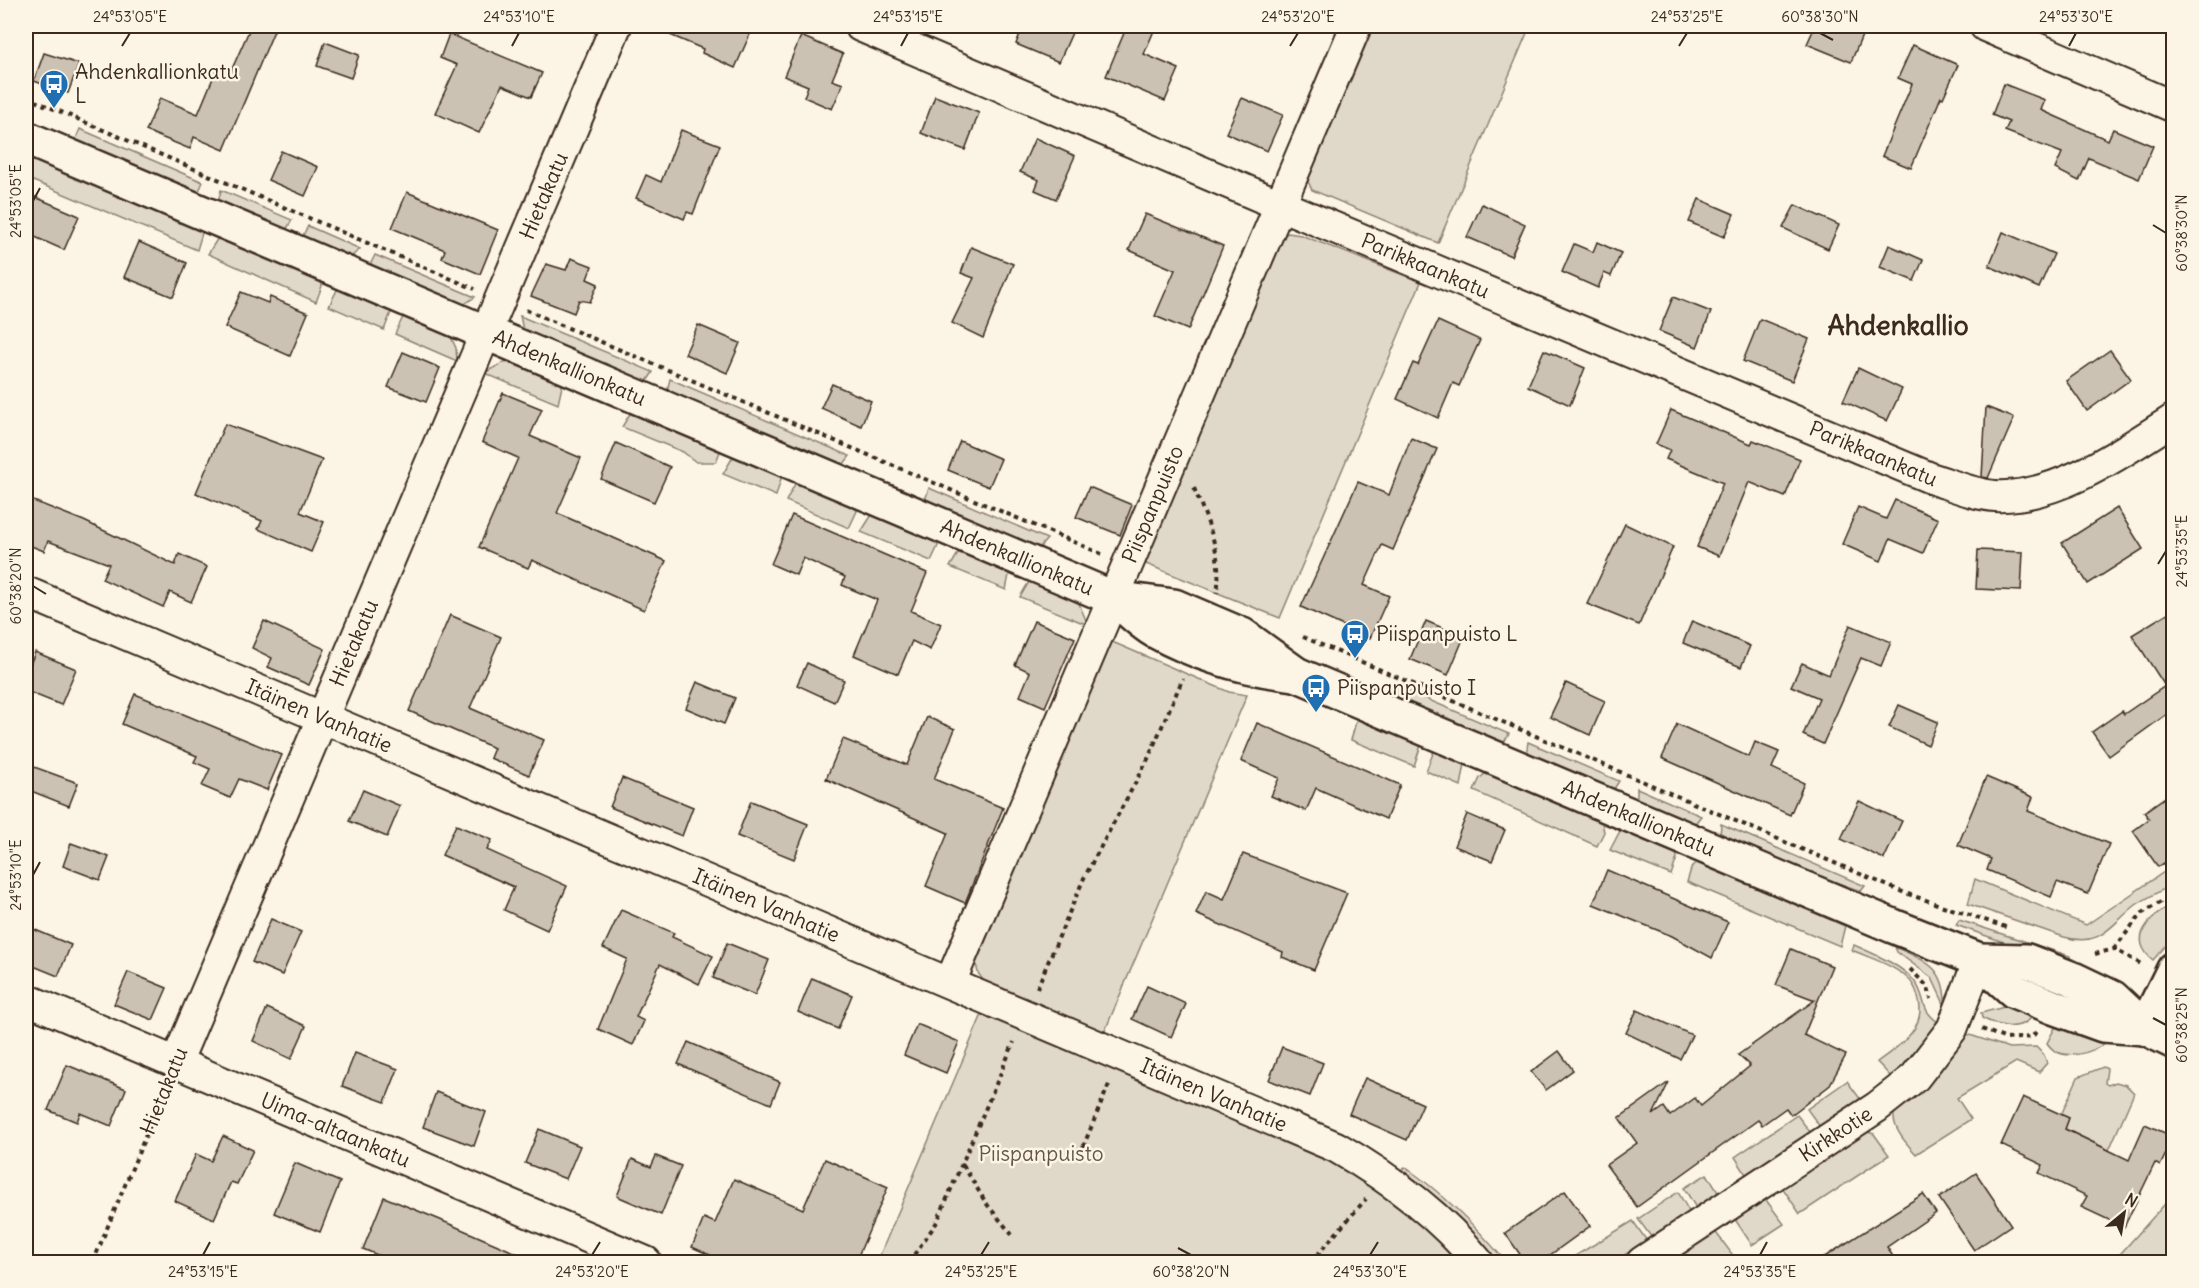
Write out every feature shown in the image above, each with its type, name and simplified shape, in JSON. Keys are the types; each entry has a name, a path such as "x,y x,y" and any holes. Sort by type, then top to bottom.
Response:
{"street":[{"name":"Hietakatu","path":"176,1063 616,26"},
{"name":"Parikkaankatu","path":"860,26 1280,206 1933,479 1994,496 2026,494 2056,487 2136,443 2174,419"},
{"name":"Piispanpuisto","path":"950,983 1356,26"},
{"path":"1985,26 2174,106"},
{"name":"Ahdenkallionkatu","path":"26,138 1113,598 1154,630 1226,661 1256,670 1296,674 1882,922 1979,960 2014,991 2103,1025 2159,1035"},
{"name":"Itäinen Vanhatie","path":"26,592 1336,1147 1384,1178 1458,1237 1478,1263"},
{"name":"Kirkkotie","path":"1642,1263 1876,1107 1915,1077 1952,1029 1979,960"},
{"path":"2159,1035 2174,969"},
{"name":"Uima-altaankatu","path":"26,999 646,1263"}],"path":[{"path":"1177,448 1213,534 1220,573 1215,601"},
{"path":"909,1263 937,1222 1084,878 1162,728"},
{"path":"2114,949 2141,914 2174,894"},
{"path":"1083,1147 1120,1056"},
{"name":"Hietakatu","path":"93,1263 176,1063"},
{"path":"962,1164 986,1203 1013,1236"},
{"path":"1311,1263 1384,1178"}],"green space":[{"path":"1368,26 1530,26 1438,243 1312,190 1304,173"},
{"path":"80,129 203,182 198,193 75,141"},
{"path":"26,156 203,230 197,250 26,178"},
{"path":"221,190 292,220 286,230 218,202"},
{"path":"308,226 360,249 351,257 302,237"},
{"path":"1288,233 1301,235 1421,282 1280,618 1146,564 1145,551 1276,239"},
{"path":"219,236 321,280 322,286 316,302 208,254"},
{"path":"375,255 475,297 463,305 370,265"},
{"path":"339,286 392,310 384,330 329,306"},
{"path":"404,315 450,335 456,348 457,361 395,334"},
{"path":"520,316 653,372 646,383 523,330"},
{"path":"510,359 563,382 558,404 484,373"},
{"path":"670,379 850,456 843,465 667,391"},
{"path":"631,412 721,449 716,462 696,462 683,452 622,427"},
{"path":"734,455 780,474 781,479 776,496 723,474"},
{"path":"797,480 854,505 857,511 849,528 786,501"},
{"path":"929,488 1047,539 1039,548 925,500"},
{"path":"873,513 935,540 938,546 931,561 861,532"},
{"path":"960,550 1010,570 1006,590 950,567"},
{"path":"1030,580 1078,601 1088,625 1020,597"},
{"path":"1110,641 1229,692 1247,695 1104,1033 985,983 978,973 975,960"},
{"path":"1396,686 1509,734 1503,744 1392,697"},
{"path":"1357,718 1421,745 1414,766 1351,740"},
{"path":"1528,742 1619,781 1612,792 1526,755"},
{"path":"1434,751 1465,764 1461,786 1426,771"},
{"path":"1487,772 1602,822 1604,832 1597,846 1474,791 1480,778"},
{"path":"1637,788 1701,816 1693,826 1637,800"},
{"path":"1721,824 1865,886 1861,891 1803,871 1720,836"},
{"path":"1621,829 1676,852 1677,858 1671,875 1610,850"},
{"path":"1697,862 1845,926 1840,946 1687,882 1692,866"},
{"path":"2173,866 2173,884 2136,905 2104,933 2088,939 2077,940 2064,937 1968,904 1975,879 2086,925"},
{"path":"2173,903 2173,938 2153,960 2145,951 2142,935 2150,921"},
{"path":"1959,920 2070,956 2070,966 1956,925"},
{"path":"1854,945 1903,970 1919,988 1928,1013 1938,1022 1926,1041 1892,1078 1877,1062 1902,1043 1915,1027 1920,1008 1917,994 1912,983 1900,972 1852,950"},
{"path":"1895,947 1925,962 1938,974 1942,982 1945,1006 1932,978 1897,952"},
{"path":"2008,1006 2036,1012 2024,1023 2011,1027 1982,1018 1981,1013"},
{"name":"Piispanpuisto","path":"983,1012 1332,1161 1367,1182 1400,1206 1460,1262 877,1262"},
{"path":"2059,1020 2108,1041 2086,1052 2068,1055 2060,1053 2047,1043"},
{"path":"1967,1034 2009,1048 2036,1047 2044,1055 2047,1063 2039,1072 2016,1062 1957,1098 1971,1119 1916,1154 1897,1130 1894,1113 1943,1065"},
{"path":"2103,1067 2107,1069 2105,1083 2108,1085 2116,1082 2126,1085 2134,1093 2109,1150 2065,1129 2069,1118 2061,1115 2078,1077"},
{"path":"1847,1081 1861,1100 1820,1127 1807,1109"},
{"path":"1797,1115 1811,1133 1747,1176 1735,1157"},
{"path":"1865,1131 1874,1134 1889,1155 1800,1214 1782,1187"},
{"path":"1405,1167 1459,1211 1506,1262 1498,1262 1452,1214 1401,1170"},
{"path":"1707,1174 1719,1194 1696,1208 1684,1188"},
{"path":"1678,1192 1690,1213 1652,1238 1638,1219"},
{"path":"2173,1195 2173,1262 2113,1262"},
{"path":"1766,1200 1784,1224 1752,1245 1736,1221 1739,1215"},
{"path":"1633,1221 1647,1241 1613,1262 1565,1262"},
{"path":"1714,1230 1735,1258 1729,1262 1675,1262 1676,1255"}],"building":[{"path":"251,26 276,26 224,150 194,137 190,149 146,131 160,98 198,114 218,66 231,71"},
{"path":"649,26 737,26 751,32 735,68 702,53 703,49"},
{"path":"1023,26 1075,26 1059,62 1016,44"},
{"path":"1127,26 1156,26 1144,54 1179,69 1165,101 1106,76"},
{"path":"1815,26 1866,26 1851,62 1807,44"},
{"path":"449,34 542,73 531,97 502,85 479,133 435,113 457,65 440,58"},
{"path":"801,36 843,54 832,80 843,84 832,109 804,97 808,86 784,76"},
{"path":"325,42 359,55 351,78 317,66"},
{"path":"1913,45 1958,65 1943,98 1941,97 1911,168 1882,156 1912,84 1898,78"},
{"path":"44,53 79,64 68,93 34,81"},
{"path":"2004,84 2045,100 2041,110 2108,140 2113,129 2153,146 2139,179 2089,158 2079,181 2055,169 2062,153 2005,131 2009,122 1992,115"},
{"path":"935,96 979,113 965,150 921,133"},
{"path":"1242,98 1283,115 1267,151 1226,133"},
{"path":"681,130 720,145 693,214 687,212 684,219 636,198 646,175 661,182"},
{"path":"1035,138 1075,156 1056,199 1035,190 1039,180 1020,172"},
{"path":"281,151 318,167 305,196 268,180"},
{"path":"407,192 498,230 480,274 442,258 445,250 392,228"},
{"path":"26,193 79,216 64,250 26,233"},
{"path":"1699,199 1734,214 1724,237 1689,222"},
{"path":"1482,204 1525,224 1511,256 1467,237"},
{"path":"1795,205 1839,225 1828,249 1783,228"},
{"path":"1145,214 1223,246 1188,330 1155,316 1175,270 1129,250"},
{"path":"2003,232 2054,254 2039,288 1989,266"},
{"path":"139,242 187,263 173,297 124,277"},
{"path":"1597,242 1621,253 1611,276 1604,273 1598,288 1562,272 1574,244 1593,252"},
{"path":"1889,245 1923,260 1914,281 1880,267"},
{"path":"971,247 1013,264 983,338 952,323 974,278 961,273"},
{"path":"571,258 592,266 587,279 598,284 590,302 579,300 574,313 531,296 546,264 566,270"},
{"path":"241,292 268,303 270,297 308,313 290,356 225,327"},
{"path":"1673,297 1711,312 1697,347 1659,331"},
{"path":"1760,319 1809,339 1792,381 1743,361"},
{"path":"1438,321 1480,340 1459,386 1453,383 1438,418 1397,399 1413,363 1418,365"},
{"path":"698,325 740,343 727,373 685,354"},
{"path":"1544,350 1585,368 1570,405 1528,386"},
{"path":"2110,350 2131,379 2087,411 2066,381"},
{"path":"403,352 440,368 426,402 388,387"},
{"path":"1858,368 1902,389 1887,421 1843,401"},
{"path":"832,384 871,401 861,426 821,408"},
{"path":"503,393 542,409 530,436 581,458 557,513 666,561 644,610 532,560 528,568 479,547 518,458 482,442"},
{"path":"1986,407 2014,418 1988,478 1982,477"},
{"path":"1671,410 1751,444 1753,440 1800,459 1785,497 1749,482 1719,556 1697,547 1723,483 1666,459 1670,450 1656,444"},
{"path":"225,424 322,460 300,512 324,522 311,552 258,529 262,521 196,493"},
{"path":"1411,438 1437,449 1393,550 1382,545 1364,585 1389,596 1370,638 1301,607 1358,482 1389,495"},
{"path":"960,441 1001,459 989,487 948,470"},
{"path":"616,443 670,467 654,502 601,479"},
{"path":"1089,487 1132,505 1120,535 1076,517"},
{"path":"26,498 84,521 175,565 179,554 207,567 191,602 170,592 163,607 102,579 109,564 48,541 44,551 26,544"},
{"path":"1895,500 1938,519 1923,553 1890,539 1881,561 1842,544 1858,507 1886,519"},
{"path":"2117,508 2143,549 2088,584 2062,543"},
{"path":"792,515 927,573 911,611 941,624 930,650 912,641 898,674 854,655 877,600 842,585 845,577 803,558 796,575 771,564"},
{"path":"1625,524 1673,547 1639,625 1587,604"},
{"path":"1978,550 2023,552 2021,591 1976,589"},
{"path":"2174,609 2174,709 2109,756 2092,732 2122,711 2124,714 2165,686 2132,635"},
{"path":"450,615 501,637 470,708 544,740 529,775 490,758 494,748 409,711"},
{"path":"264,621 325,649 309,685 268,667 272,658 252,648"},
{"path":"1034,621 1075,638 1045,707 1020,696 1030,672 1015,665"},
{"path":"1426,621 1464,637 1448,675 1410,659"},
{"path":"1692,621 1750,646 1741,667 1683,643"},
{"path":"1850,625 1891,642 1881,666 1861,658 1823,744 1803,735 1819,698 1791,686 1802,663 1829,675"},
{"path":"35,652 76,669 61,705 26,691 26,675"},
{"path":"807,663 844,680 834,702 797,685"},
{"path":"697,682 735,698 724,724 686,708"},
{"path":"1566,683 1605,701 1590,735 1550,717"},
{"path":"135,694 282,755 267,790 239,779 230,798 202,786 210,769 194,762 197,756 122,724"},
{"path":"1899,705 1938,722 1928,745 1889,727"},
{"path":"927,717 955,729 934,779 1003,808 965,903 926,886 948,833 826,779 843,739 907,765"},
{"path":"1257,723 1400,785 1386,819 1316,788 1306,811 1271,796 1279,778 1241,761"},
{"path":"1677,724 1749,757 1755,742 1779,752 1772,768 1804,783 1790,815 1662,758"},
{"path":"26,764 78,783 69,806 26,789"},
{"path":"1986,777 2033,797 2028,811 2109,844 2088,894 2057,882 2051,897 1987,870 1991,859 1958,845"},
{"path":"622,778 693,807 682,836 610,807"},
{"path":"363,790 400,806 387,837 349,821"},
{"path":"2174,791 2174,856 2158,867 2133,831 2149,819 2144,812"},
{"path":"751,801 808,824 794,859 737,836"},
{"path":"1859,801 1902,821 1884,859 1841,839"},
{"path":"1467,814 1505,830 1492,861 1454,846"},
{"path":"456,825 492,840 487,850 567,886 547,930 504,910 514,887 442,855"},
{"path":"71,843 109,857 100,880 63,866"},
{"path":"1243,854 1347,893 1314,970 1282,957 1283,952 1196,914 1206,891 1224,899"},
{"path":"1607,870 1728,922 1712,958 1672,936 1593,904"},
{"path":"621,910 674,933 672,937 713,956 699,984 660,964 636,1017 644,1021 633,1045 598,1029 627,959 603,948"},
{"path":"271,919 301,932 282,975 252,962"},
{"path":"26,926 71,945 58,976 26,963"},
{"path":"727,943 769,960 755,995 713,978"},
{"path":"1791,949 1832,966 1804,1035 1846,1055 1829,1086 1791,1115 1786,1108 1762,1125 1758,1120 1637,1207 1606,1165 1637,1143 1619,1118 1669,1082 1653,1115 1664,1107 1670,1116 1695,1098 1701,1106 1750,1066 1738,1055 1815,1000 1776,985"},
{"path":"128,972 167,988 153,1020 114,1004"},
{"path":"812,978 852,995 838,1029 798,1012"},
{"path":"1147,986 1186,1004 1171,1037 1132,1019"},
{"path":"267,1008 306,1026 291,1059 253,1041"},
{"path":"1637,1010 1692,1035 1680,1059 1626,1033"},
{"path":"917,1024 959,1042 946,1073 904,1055"},
{"path":"688,1042 780,1082 771,1104 678,1064"},
{"path":"1282,1047 1323,1063 1310,1096 1269,1080"},
{"path":"1559,1051 1573,1070 1546,1090 1531,1072"},
{"path":"355,1053 398,1069 385,1102 342,1086"},
{"path":"67,1065 126,1089 111,1126 80,1113 77,1122 48,1110"},
{"path":"1365,1078 1423,1104 1407,1140 1349,1114"},
{"path":"436,1092 486,1112 474,1146 423,1127"},
{"path":"2023,1097 2069,1118 2065,1129 2129,1160 2145,1124 2174,1137 2160,1166 2155,1163 2124,1227 2081,1207 2087,1196 2039,1173 2043,1165 2001,1145"},
{"path":"539,1129 580,1146 566,1179 525,1163"},
{"path":"223,1136 253,1150 237,1184 231,1182 214,1219 175,1201 196,1154 211,1161"},
{"path":"656,1156 681,1166 661,1215 617,1196 632,1159 651,1167"},
{"path":"825,1159 888,1187 855,1263 728,1263 692,1247 704,1218 715,1223 734,1179 803,1209"},
{"path":"295,1163 340,1182 320,1232 274,1213"},
{"path":"1976,1173 2011,1225 1974,1250 1939,1198"},
{"path":"1565,1191 1590,1226 1539,1263 1526,1263 1505,1233"},
{"path":"1923,1194 1936,1213 1887,1247 1897,1263 1815,1263"},
{"path":"384,1197 539,1263 397,1263 363,1249"}],"place":[{"name":"Ahdenkallionkatu L","path":"54,110"},
{"name":"Piispanpuisto L","path":"1355,660"},
{"name":"Piispanpuisto I","path":"1316,714"}],"district":[{"name":"Ahdenkallio","path":"1898,326"}]}
